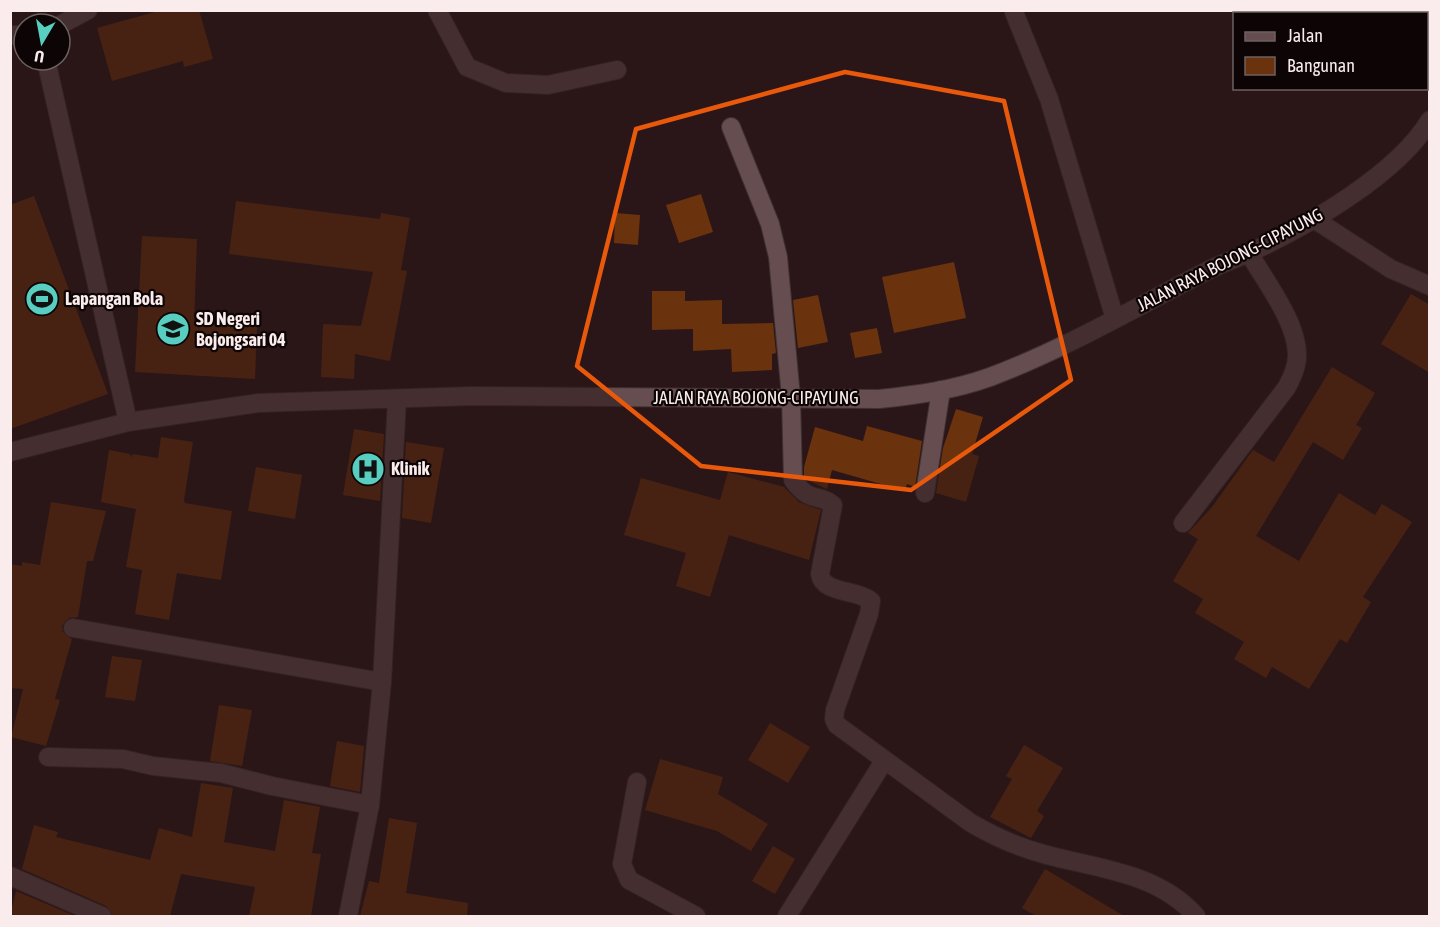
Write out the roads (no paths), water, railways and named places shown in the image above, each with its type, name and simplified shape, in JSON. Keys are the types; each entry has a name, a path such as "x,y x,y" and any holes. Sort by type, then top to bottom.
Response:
{"street":[{"path":"72,19 88,10"},
{"path":"437,10 467,67 506,83 548,85 617,70"},
{"path":"1014,12 1027,38 1049,99 1115,320"},
{"path":"49,72 128,422"},
{"name":"JALAN RAYA BOJONG-CIPAYUNG","path":"10,452 128,422 258,403 472,396 879,399 941,390 991,376 1115,320 1209,270 1249,253 1314,219 1388,167 1423,131 1430,120"},
{"path":"731,127 770,224 778,257 791,397 793,480 807,496 829,502 833,506 820,574 821,581 826,586 860,594 871,601 869,614 834,718 842,730 990,834 1047,855 1147,880 1184,903 1196,916"},
{"path":"1314,219 1391,269 1430,286"},
{"path":"1183,523 1287,387 1294,373 1297,356 1290,324 1249,253"},
{"path":"925,493 941,390"},
{"path":"348,916 370,805 382,682 397,399"},
{"path":"73,628 382,682"},
{"path":"48,757 123,759 153,766 221,773 272,786 370,805"},
{"path":"787,916 884,760"},
{"path":"637,782 622,864 624,872 629,880 696,916"},
{"path":"10,876 102,916"}],"place":[{"name":"Lapangan Bola","path":"42,299"},
{"name":"SD Negeri Bojongsari 04","path":"173,329"},
{"name":"Klinik","path":"368,469"}]}
